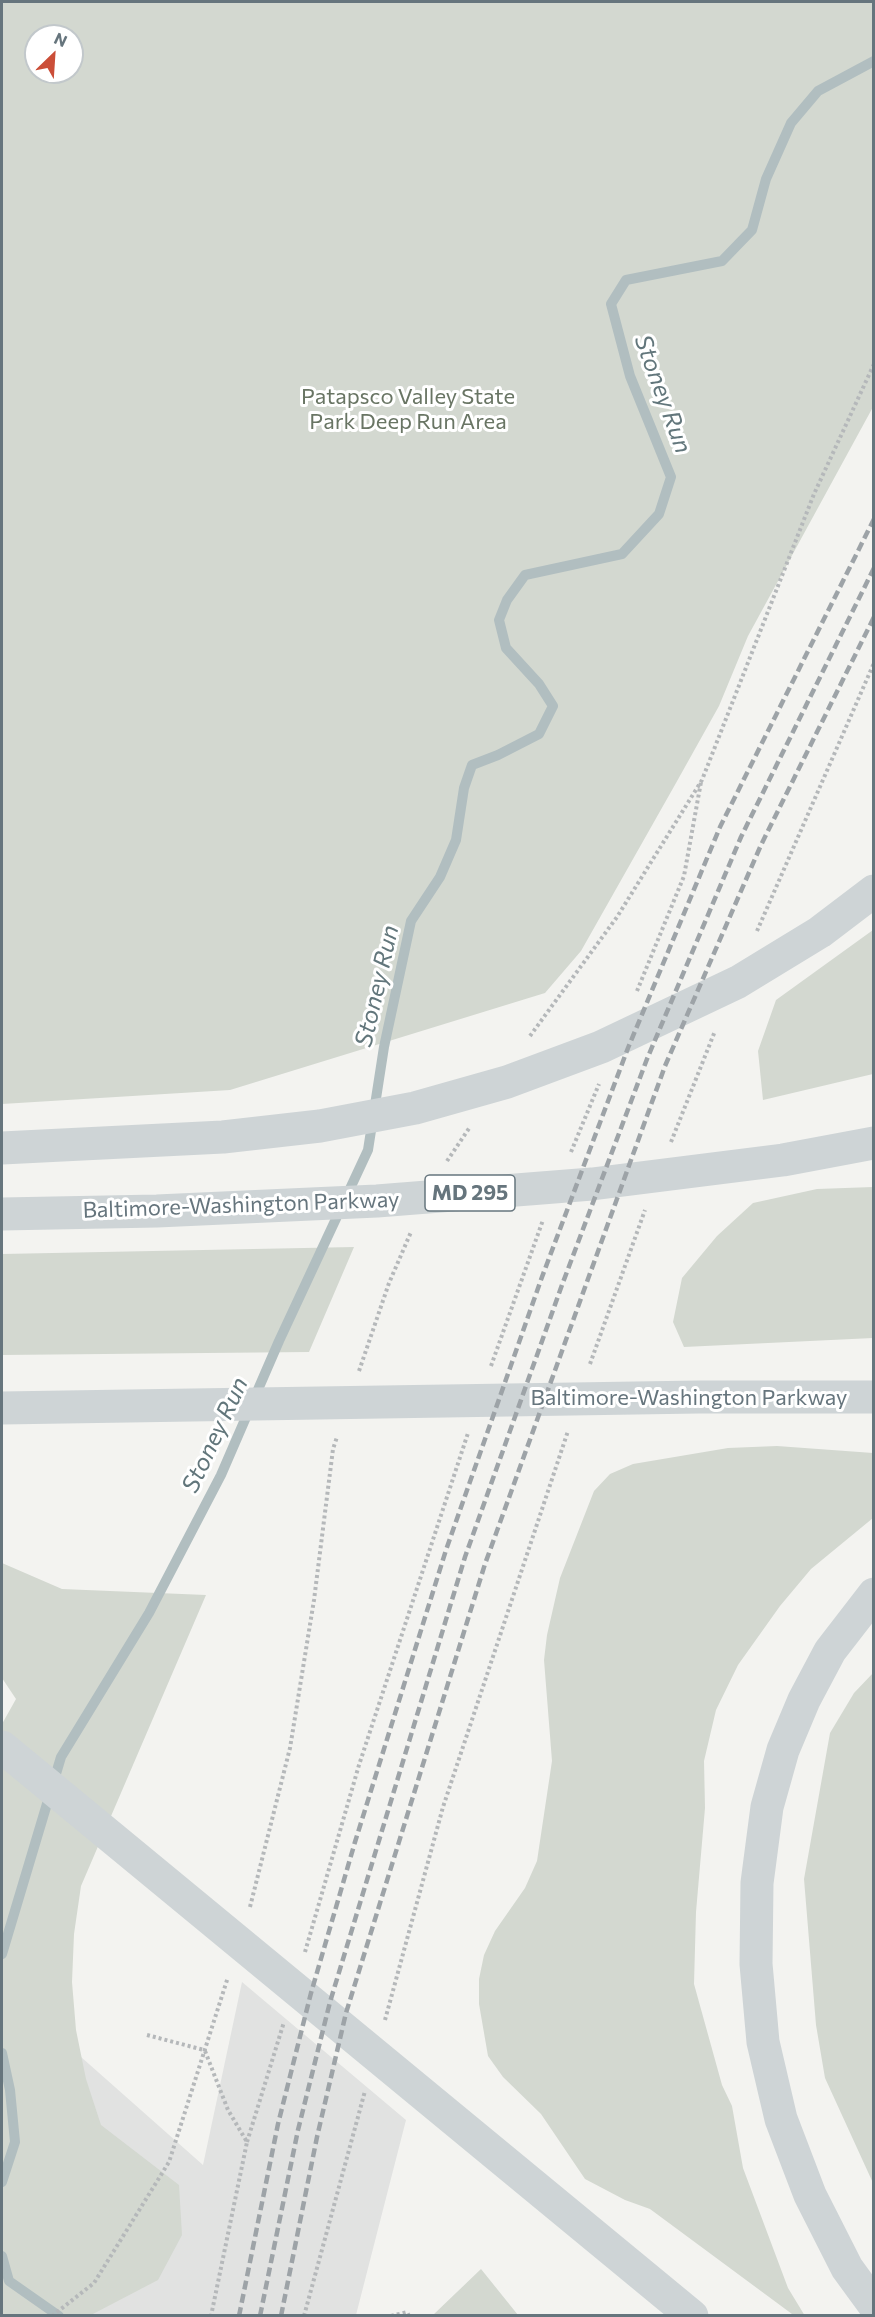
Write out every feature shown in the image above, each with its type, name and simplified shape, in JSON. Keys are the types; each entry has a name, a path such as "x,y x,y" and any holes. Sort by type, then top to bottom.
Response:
{"highway":[{"path":"2,1148 223,1137 320,1126 415,1108 507,1082 601,1047 738,982 820,932 873,891"},
{"name":"Baltimore-Washington Parkway","path":"2,1214 157,1211 377,1201 592,1184 783,1160 873,1143"},
{"name":"Baltimore-Washington Parkway","path":"2,1408 699,1397 873,1397"},
{"path":"873,1594 830,1651 804,1700 783,1750 767,1807 757,1883 756,1964 763,2042 781,2119 810,2195 847,2268 873,2305"},
{"path":"2,1747 692,2316"}],"path":[{"path":"525,1044 617,916 702,780 814,494 873,364"},
{"path":"755,937 873,663"},
{"path":"635,996 684,876 702,780"},
{"path":"671,1143 718,1023"},
{"path":"568,1159 599,1083"},
{"path":"443,1167 474,1120"},
{"path":"590,1365 646,1209"},
{"path":"490,1369 546,1214"},
{"path":"358,1375 389,1283 412,1229"},
{"path":"383,2027 443,1807 571,1422"},
{"path":"303,1959 359,1764 471,1425"},
{"path":"249,1910 290,1748 314,1600 333,1449 340,1428"},
{"path":"52,2316 94,2283 170,2162 228,1974"},
{"path":"211,2316 247,2142 286,2017"},
{"path":"147,2035 204,2050"},
{"path":"204,2050 228,2110 247,2142"},
{"path":"304,2316 367,2085"},
{"path":"391,2316 406,2312 410,2316"}],"shaded area":[{"path":"242,1982 406,2120 356,2315 23,2315 2,1987 203,2165"}],"green space":[{"name":"Patapsco Valley State Park Deep Run Area","path":"2,2 873,2 873,407 748,636 719,706 581,951 545,993 230,1090 2,1104"},
{"path":"873,930 873,1074 763,1100 758,1051 776,1000"},
{"path":"873,1187 873,1338 684,1347 673,1322 682,1278 717,1236 753,1203 817,1189"},
{"path":"354,1247 309,1352 2,1355 2,1254"},
{"path":"777,1446 873,1453 873,1518 811,1569 780,1606 738,1665 716,1710 704,1761 705,1808 696,1912 694,1984 722,2085 732,2106 743,2168 788,2288 805,2316 792,2314 650,2209 625,2200 585,2179 541,2114 503,2077 488,2056 479,2004 479,1979 484,1955 495,1931 525,1888 537,1861 552,1761 544,1660 547,1635 560,1578 594,1491 610,1474 633,1464 728,1448"},
{"path":"2,1563 62,1589 206,1595 81,1886 74,1934 72,1982 76,2030 86,2079 101,2125 179,2185 182,2235 158,2280 91,2315 2,2315 2,1724 16,1699 2,1678"},
{"path":"873,1673 873,2183 825,2078 816,2025 804,1879 830,1733 854,1693"},
{"path":"481,2269 518,2315 433,2315"}],"waterway":[{"name":"Stoney Run","path":"2,1954 61,1757 149,1613 221,1475 279,1341 368,1150 384,1047 411,921 440,877 456,840 464,788 472,765 498,755 539,734 553,706 539,684 506,648 499,620 507,600 525,575 622,554 659,514 671,477 630,376 611,304 626,280 722,261 752,230 766,179 791,123 818,91 874,61"},
{"name":"Stoney Run","path":"2,2053 10,2090 15,2142 2,2182"},
{"name":"Stoney Run","path":"2,2256 9,2281 59,2316"}],"railway":[{"path":"239,2316 278,2124 311,1993 355,1842 446,1550 542,1277 628,1048 720,827 874,519"},
{"path":"260,2316 298,2130 330,2002 465,1557 562,1285 647,1059 741,837 874,568"},
{"path":"281,2316 317,2137 346,2013 485,1564 665,1066 761,845 874,617"}]}
